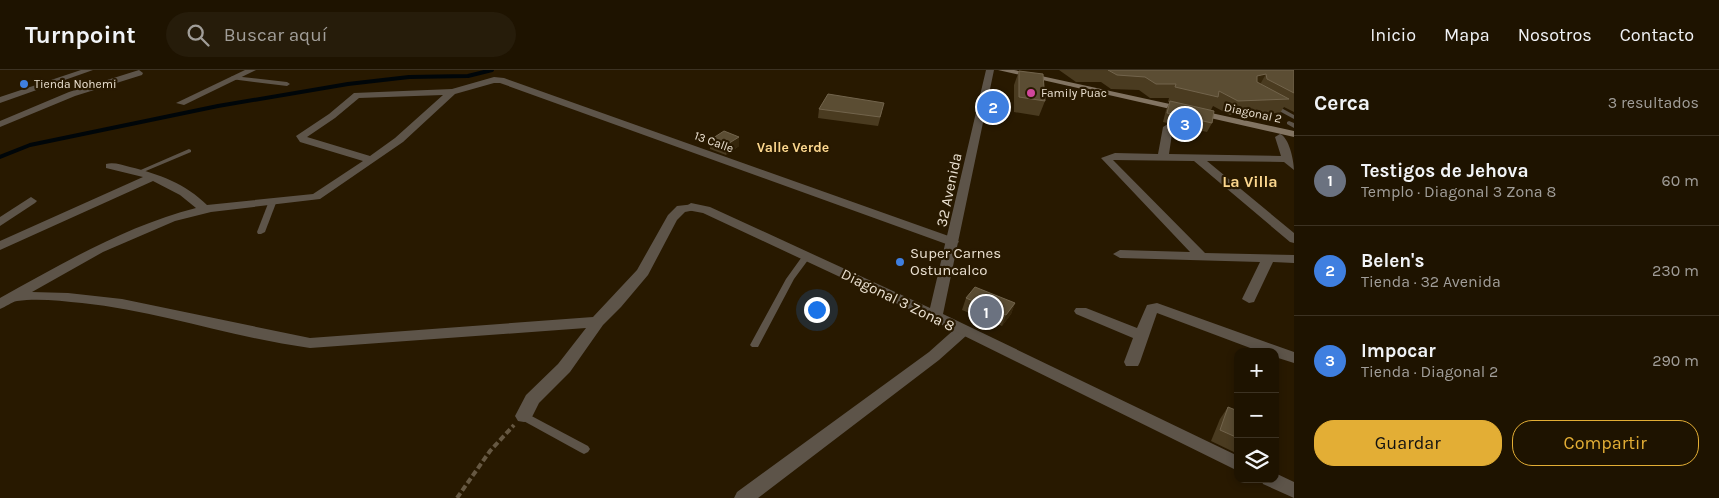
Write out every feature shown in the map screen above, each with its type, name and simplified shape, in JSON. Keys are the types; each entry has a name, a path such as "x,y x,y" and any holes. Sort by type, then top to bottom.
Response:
{"main road":[{"name":"Diagonal 2","path":"1002,70 1294,134"}],"street":[{"path":"0,100 89,70"},
{"path":"181,103 252,70"},
{"name":"32 Avenida","path":"935,316 990,70"},
{"path":"0,124 72,94 139,73"},
{"name":"13 Calle","path":"452,92 494,80 511,84 953,242"},
{"path":"5,301 114,241 155,224 204,209 316,197 372,160 452,92"},
{"path":"372,160 304,140 301,136 332,116 357,95 452,92"},
{"path":"1163,157 1168,127"},
{"path":"1201,256 1106,158 1115,156 1163,157 1290,163 1280,137"},
{"path":"1197,158 1294,240"},
{"path":"110,166 153,177 181,190 204,209"},
{"path":"0,246 153,177"},
{"path":"0,222 31,201"},
{"name":"Diagonal 3 Zona 8","path":"597,322 616,304 643,272 672,218 681,209 691,207 706,210 935,316 962,331 1234,462"},
{"path":"1120,254 1294,259"},
{"path":"1249,299 1268,258"},
{"path":"5,301 67,296 100,299 278,338 310,343 597,322"},
{"path":"1132,362 1152,308 1157,308 1294,358"},
{"path":"1081,311 1142,336"},
{"path":"524,416 527,405 576,354 597,322"},
{"path":"744,498 934,356 962,331"},
{"path":"1279,483 1294,490"}],"lane":[{"path":"233,78 287,84"},
{"path":"1265,101 1294,117"},
{"path":"139,172 189,150"},
{"path":"261,232 272,203"},
{"path":"755,345 790,279 807,256"},
{"path":"524,416 584,449"}],"path":[{"path":"457,498 490,451 524,416"}],"building":[{"path":"1108,70 1294,70 1294,93 1267,79 1266,74 1257,76 1257,82 1289,99 1238,101 1219,91 1218,97 1175,87 1176,84 1156,84 1145,77 1117,75"},
{"path":"1019,71 1043,74 1045,101 1019,97"},
{"path":"828,94 884,103 880,117 819,109"},
{"path":"1170,101 1214,111 1212,123 1167,113"},
{"path":"724,131 739,137 726,145 710,140"},
{"path":"975,287 1015,303 1006,315 966,298"},
{"path":"1228,407 1234,409 1234,436 1220,430"}],"waterway":[{"path":"0,157 30,145 218,106 348,84 409,77 468,76 492,70"}],"place":[{"name":"Tienda Nohemi","path":"24,84"},
{"name":"Family Puac","path":"1031,93"},
{"name":"Belen's","path":"993,107"},
{"name":"Impocar","path":"1185,124"},
{"name":"Super Carnes Ostuncalco","path":"900,262"},
{"name":"Testigos de Jehova","path":"986,312"}],"district":[{"name":"Valle Verde","path":"793,147"},
{"name":"La Villa","path":"1250,181"}]}
